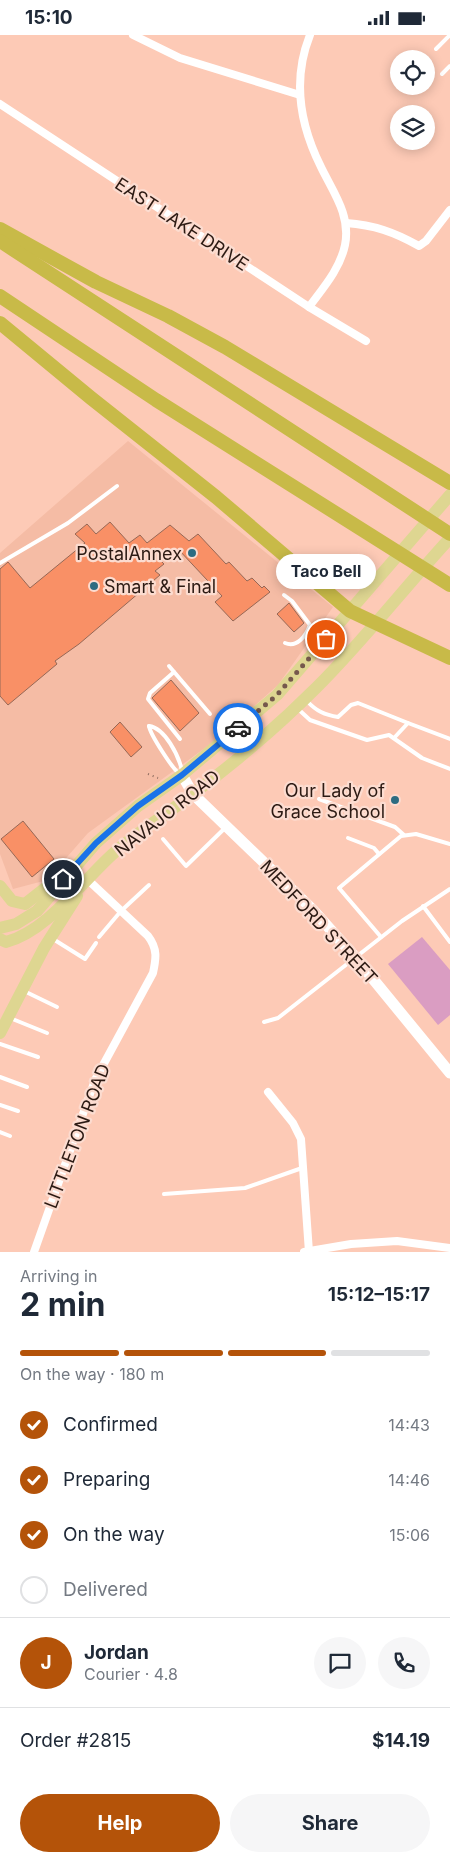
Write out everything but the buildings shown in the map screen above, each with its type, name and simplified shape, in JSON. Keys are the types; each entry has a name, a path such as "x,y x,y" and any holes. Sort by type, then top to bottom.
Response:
{"highway":[{"path":"0,229 96,282 168,316 225,347 450,483"},
{"path":"0,241 450,534"},
{"path":"0,296 156,400 448,584"},
{"path":"0,323 91,399 216,497 350,611 450,658"}],"main road":[{"name":"NAVAJO ROAD","path":"0,928 16,923 37,911 75,865 138,806 182,775 277,695 450,495"},
{"name":"NAVAJO ROAD","path":"0,939 6,942 18,939 40,925 87,879 156,819 194,794 300,702 376,623 450,538"},
{"path":"0,886 12,901 24,904 31,901 75,865"},
{"path":"0,1033 22,990 87,879"}],"street":[{"path":"133,35 174,56 300,95"},
{"path":"309,307 336,269 345,245 346,223 338,198 310,143 303,118 300,95 301,69 310,35"},
{"name":"EAST LAKE DRIVE","path":"0,104 309,307 366,341"},
{"path":"346,223 372,225 396,233 419,246 426,241 450,210"},
{"name":"MEDFORD STREET","path":"182,775 194,794 313,910 355,957 450,1073"},
{"name":"LITTLETON ROAD","path":"34,1252 95,1080 153,973 157,961 153,943 87,879"},
{"path":"268,1092 293,1123 301,1139 307,1251 397,1241 450,1248"}],"lane":[{"path":"436,49 450,35"},
{"path":"442,74 450,66"},
{"path":"0,563 68,523 117,486"},
{"path":"284,595 292,601 310,625 297,643 291,645 285,643"},
{"path":"169,666 210,714"},
{"path":"174,672 150,693 148,699 180,739"},
{"path":"300,702 315,710 338,717 354,703 450,739"},
{"path":"300,702 310,720 367,740 384,735 394,738 422,758 450,769"},
{"path":"394,738 408,723"},
{"path":"149,726 156,729 171,747 180,763 182,775 173,768 151,735 149,726"},
{"path":"319,799 395,827 404,835"},
{"path":"163,839 186,866 227,827"},
{"path":"381,937 339,888 379,853 404,835 423,835 450,844"},
{"path":"348,838 374,848 379,853"},
{"path":"99,937 121,911 149,885"},
{"path":"264,1022 278,1018 381,937 450,889"},
{"path":"423,906 450,942"},
{"path":"52,938 84,959 96,943"},
{"path":"22,990 57,1007"},
{"path":"8,1017 47,1033"},
{"path":"0,1043 38,1057"},
{"path":"0,1077 27,1087"},
{"path":"0,1105 18,1111"},
{"path":"0,1132 10,1136"},
{"path":"164,1194 245,1188 302,1168"}],"path":[{"path":"148,774 158,778"}],"shaded area":[{"path":"128,441 333,607 278,685 216,740 88,833 47,880 13,889 0,854 0,553"},
{"path":"422,937 450,970 450,1015 438,1025 388,964"}],"way so far":[{"path":"238,728 277,695 326,639"}],"place":[{"name":"PostalAnnex","path":"192,553"},
{"name":"Smart & Final","path":"94,586"},
{"name":"Taco Bell","path":"326,639"},
{"name":"Our Lady of Grace School","path":"395,800"}],"route":[{"path":"63,879 96,843 138,806 182,775 238,728"}]}
